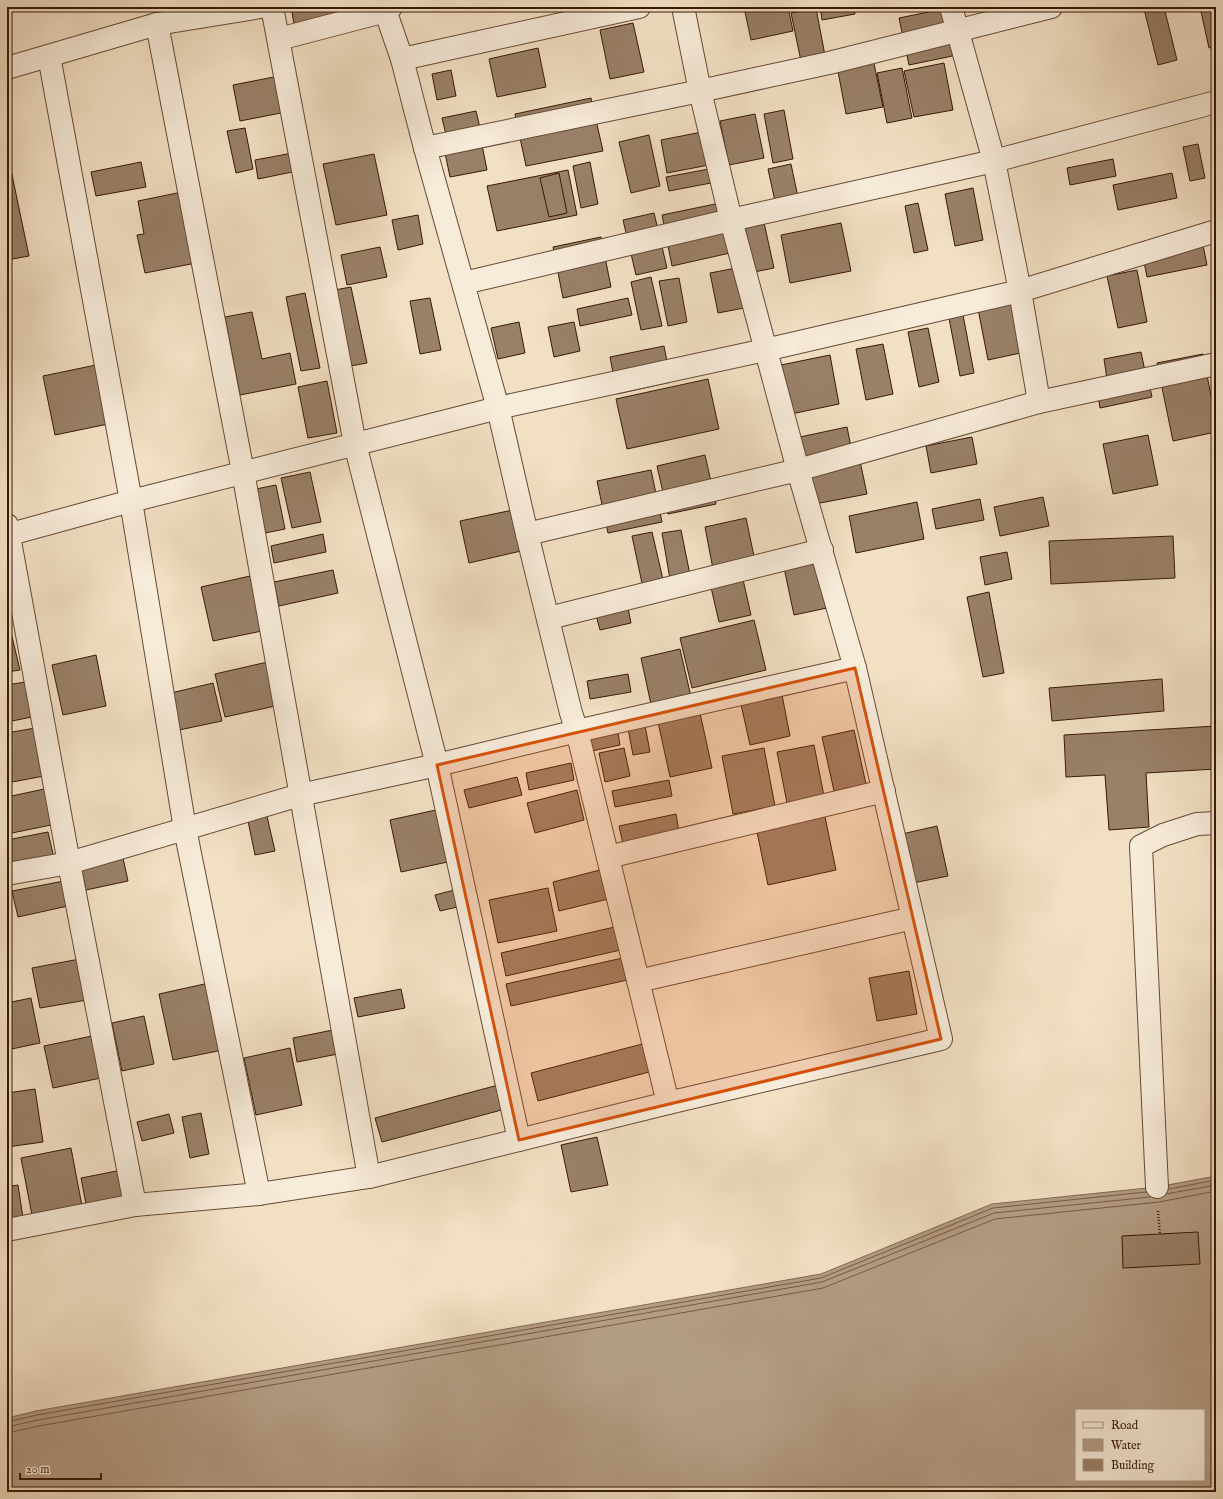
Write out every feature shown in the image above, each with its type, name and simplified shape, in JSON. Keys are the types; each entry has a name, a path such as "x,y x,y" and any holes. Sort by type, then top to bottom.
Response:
{"street":[{"path":"7,68 157,24 262,7"},
{"path":"272,7 354,444 437,765 519,1140"},
{"path":"402,58 639,7"},
{"path":"7,1230 135,1205 259,1194 369,1177 668,1103 941,1039 855,668 798,470 731,220 700,92 683,7"},
{"path":"951,7 994,161 1020,292 1039,402"},
{"path":"425,148 700,92 829,63 1051,7"},
{"path":"279,39 387,8 498,408 527,534 668,1103"},
{"path":"157,24 243,472 369,1177"},
{"path":"49,56 131,501 184,829 259,1194"},
{"path":"464,283 731,220 994,161 1216,102"},
{"path":"135,1205 69,863 8,531 498,408 766,350 1020,292 1216,231"},
{"path":"527,534 798,470 1039,402 1216,364"},
{"path":"549,618 822,550"},
{"path":"7,874 69,863 300,795 437,765 577,731 855,668"},
{"path":"608,856 884,791"},
{"path":"1157,1187 1141,846 1163,835 1197,824 1216,822"},
{"path":"638,981 913,918"}],"highlighted area":[{"path":"855,668 941,1039 519,1140 437,765"}],"water":[{"path":"1216,1176 1216,1492 7,1492 7,1418 36,1411 821,1274 992,1204 1157,1187"}],"building":[{"path":"291,7 333,7 336,21 295,29"},
{"path":"744,7 788,7 793,31 751,40"},
{"path":"820,7 854,7 855,14 822,20"},
{"path":"953,7 962,54 909,65 899,18"},
{"path":"1164,7 1177,60 1158,65 1144,9"},
{"path":"1200,7 1216,7 1216,46 1209,48"},
{"path":"816,8 826,61 802,66 791,13"},
{"path":"633,23 644,72 610,79 600,30"},
{"path":"538,48 546,87 497,97 489,59"},
{"path":"873,59 883,107 846,114 837,66"},
{"path":"944,63 953,110 914,117 904,71"},
{"path":"902,68 912,118 887,123 877,73"},
{"path":"451,70 456,96 437,100 432,74"},
{"path":"279,76 286,112 240,121 233,85"},
{"path":"591,98 603,151 526,166 515,114"},
{"path":"784,110 793,159 773,163 764,114"},
{"path":"476,111 481,132 447,139 442,118"},
{"path":"755,114 764,158 729,165 720,121"},
{"path":"245,128 253,169 236,173 227,131"},
{"path":"702,132 709,165 667,173 661,140"},
{"path":"649,135 660,186 631,193 619,142"},
{"path":"1198,144 1205,178 1190,181 1183,147"},
{"path":"482,145 487,170 450,177 445,153"},
{"path":"298,152 302,170 258,179 255,160"},
{"path":"374,154 387,215 336,225 323,164"},
{"path":"1113,159 1116,176 1070,185 1067,168"},
{"path":"141,162 146,187 96,196 91,172"},
{"path":"590,162 598,204 581,208 573,166"},
{"path":"791,164 799,202 776,206 768,169"},
{"path":"709,169 711,183 669,191 666,177"},
{"path":"11,170 29,256 7,260 7,171"},
{"path":"568,170 577,215 497,231 487,186"},
{"path":"559,173 567,213 549,217 540,178"},
{"path":"1172,173 1177,198 1118,210 1113,185"},
{"path":"973,188 983,240 955,246 945,194"},
{"path":"187,191 201,262 145,273 137,235 144,234 138,201"},
{"path":"720,203 730,253 672,266 662,215"},
{"path":"918,203 928,250 914,253 905,206"},
{"path":"654,213 667,268 636,275 623,220"},
{"path":"418,215 423,244 398,250 392,220"},
{"path":"763,218 774,268 754,272 744,221"},
{"path":"841,223 851,271 790,283 781,235"},
{"path":"1201,235 1207,265 1147,277 1141,246"},
{"path":"601,237 611,287 563,298 553,247"},
{"path":"380,247 387,277 347,285 341,255"},
{"path":"736,268 744,308 718,313 710,273"},
{"path":"1137,270 1147,322 1118,328 1107,276"},
{"path":"651,277 662,326 641,330 631,282"},
{"path":"679,278 687,322 668,326 659,281"},
{"path":"351,287 367,363 345,367 329,291"},
{"path":"305,293 320,368 301,371 286,297"},
{"path":"1013,297 1025,352 988,360 977,304"},
{"path":"430,298 441,350 420,354 410,301"},
{"path":"628,298 632,315 580,326 577,309"},
{"path":"252,312 262,359 290,353 296,384 240,395 225,317"},
{"path":"963,315 974,373 960,376 949,318"},
{"path":"519,322 525,353 498,359 491,328"},
{"path":"574,322 580,351 554,357 548,327"},
{"path":"928,328 939,382 919,387 908,332"},
{"path":"883,344 893,394 866,400 856,349"},
{"path":"664,346 671,382 617,394 610,357"},
{"path":"1141,352 1145,371 1107,379 1104,359"},
{"path":"1203,354 1216,422 1216,432 1173,441 1157,363"},
{"path":"830,355 839,404 791,414 781,365"},
{"path":"96,365 108,424 55,435 43,376"},
{"path":"1148,378 1152,397 1100,408 1097,389"},
{"path":"708,379 719,429 627,449 616,399"},
{"path":"327,381 337,433 308,438 298,387"},
{"path":"847,427 852,452 805,462 800,437"},
{"path":"1148,435 1158,485 1113,494 1103,444"},
{"path":"972,437 977,464 931,473 926,446"},
{"path":"705,455 716,504 668,514 657,466"},
{"path":"860,461 867,494 815,504 808,472"},
{"path":"651,470 662,522 608,533 597,481"},
{"path":"310,472 321,522 292,528 281,478"},
{"path":"276,485 285,529 265,533 256,489"},
{"path":"1043,497 1049,526 1000,536 994,507"},
{"path":"980,499 984,520 936,529 932,509"},
{"path":"917,502 924,539 856,553 849,516"},
{"path":"513,510 521,551 469,563 460,521"},
{"path":"746,518 755,561 713,569 705,527"},
{"path":"681,530 690,575 670,579 662,533"},
{"path":"652,532 664,584 643,588 632,536"},
{"path":"323,534 326,552 274,563 271,546"},
{"path":"1173,536 1175,578 1051,584 1049,541"},
{"path":"1007,552 1012,579 985,585 980,557"},
{"path":"816,556 827,608 794,615 783,563"},
{"path":"333,570 338,593 279,606 274,582"},
{"path":"742,575 751,615 719,622 710,583"},
{"path":"250,576 262,631 213,641 201,587"},
{"path":"989,592 1004,673 983,677 967,597"},
{"path":"628,608 631,623 600,630 596,615"},
{"path":"7,616 20,670 7,672"},
{"path":"754,620 766,670 692,688 680,638"},
{"path":"680,649 692,701 652,709 641,658"},
{"path":"96,655 106,706 63,715 52,665"},
{"path":"272,661 280,705 225,717 215,674"},
{"path":"628,674 631,692 590,699 587,681"},
{"path":"1162,679 1164,711 1052,721 1049,688"},
{"path":"25,682 32,717 7,722 7,685"},
{"path":"213,683 222,721 179,730 171,693"},
{"path":"781,690 790,736 750,745 740,700"},
{"path":"700,713 712,768 670,777 658,722"},
{"path":"644,720 650,752 633,755 627,723"},
{"path":"1216,726 1216,769 1146,773 1149,827 1109,830 1105,775 1066,777 1064,735"},
{"path":"617,727 620,745 587,752 584,733"},
{"path":"35,728 44,776 7,783 7,733"},
{"path":"854,730 866,784 834,791 822,737"},
{"path":"814,745 824,796 787,803 777,752"},
{"path":"624,748 630,776 605,782 599,753"},
{"path":"764,748 775,806 733,814 722,756"},
{"path":"571,763 574,780 529,790 526,773"},
{"path":"517,777 522,795 469,808 464,790"},
{"path":"669,780 672,796 615,807 612,791"},
{"path":"49,788 56,824 7,834 7,797"},
{"path":"577,790 584,820 535,833 527,803"},
{"path":"445,808 457,860 401,872 390,820"},
{"path":"266,812 275,851 255,855 247,816"},
{"path":"824,812 836,870 768,885 756,827"},
{"path":"676,814 679,832 623,844 619,826"},
{"path":"937,826 948,876 913,883 902,834"},
{"path":"48,832 54,858 7,868 7,840"},
{"path":"123,858 128,881 86,890 81,867"},
{"path":"600,870 608,899 559,911 553,882"},
{"path":"64,881 68,906 18,917 12,891"},
{"path":"462,888 466,905 440,911 435,895"},
{"path":"548,888 557,931 498,943 489,900"},
{"path":"619,926 625,949 506,976 501,953"},
{"path":"627,957 632,979 511,1006 506,984"},
{"path":"85,958 93,999 40,1008 32,968"},
{"path":"909,971 917,1014 877,1021 869,978"},
{"path":"209,983 223,1050 173,1060 159,994"},
{"path":"401,989 405,1008 358,1017 354,998"},
{"path":"31,998 40,1043 7,1050 7,1003"},
{"path":"144,1016 154,1064 122,1071 112,1023"},
{"path":"343,1028 348,1052 297,1062 293,1038"},
{"path":"92,1036 101,1078 53,1088 44,1046"},
{"path":"646,1043 653,1071 538,1101 531,1073"},
{"path":"290,1048 302,1105 256,1115 244,1058"},
{"path":"502,1084 509,1108 382,1142 375,1118"},
{"path":"35,1089 43,1142 7,1147 7,1093"},
{"path":"201,1113 209,1154 190,1158 182,1117"},
{"path":"169,1114 174,1133 142,1141 137,1122"},
{"path":"597,1137 608,1185 571,1192 561,1145"},
{"path":"71,1148 82,1206 32,1215 21,1158"},
{"path":"122,1170 127,1201 87,1209 81,1178"},
{"path":"18,1185 23,1218 7,1220 7,1187"},
{"path":"1198,1232 1200,1264 1123,1268 1122,1236"}]}
